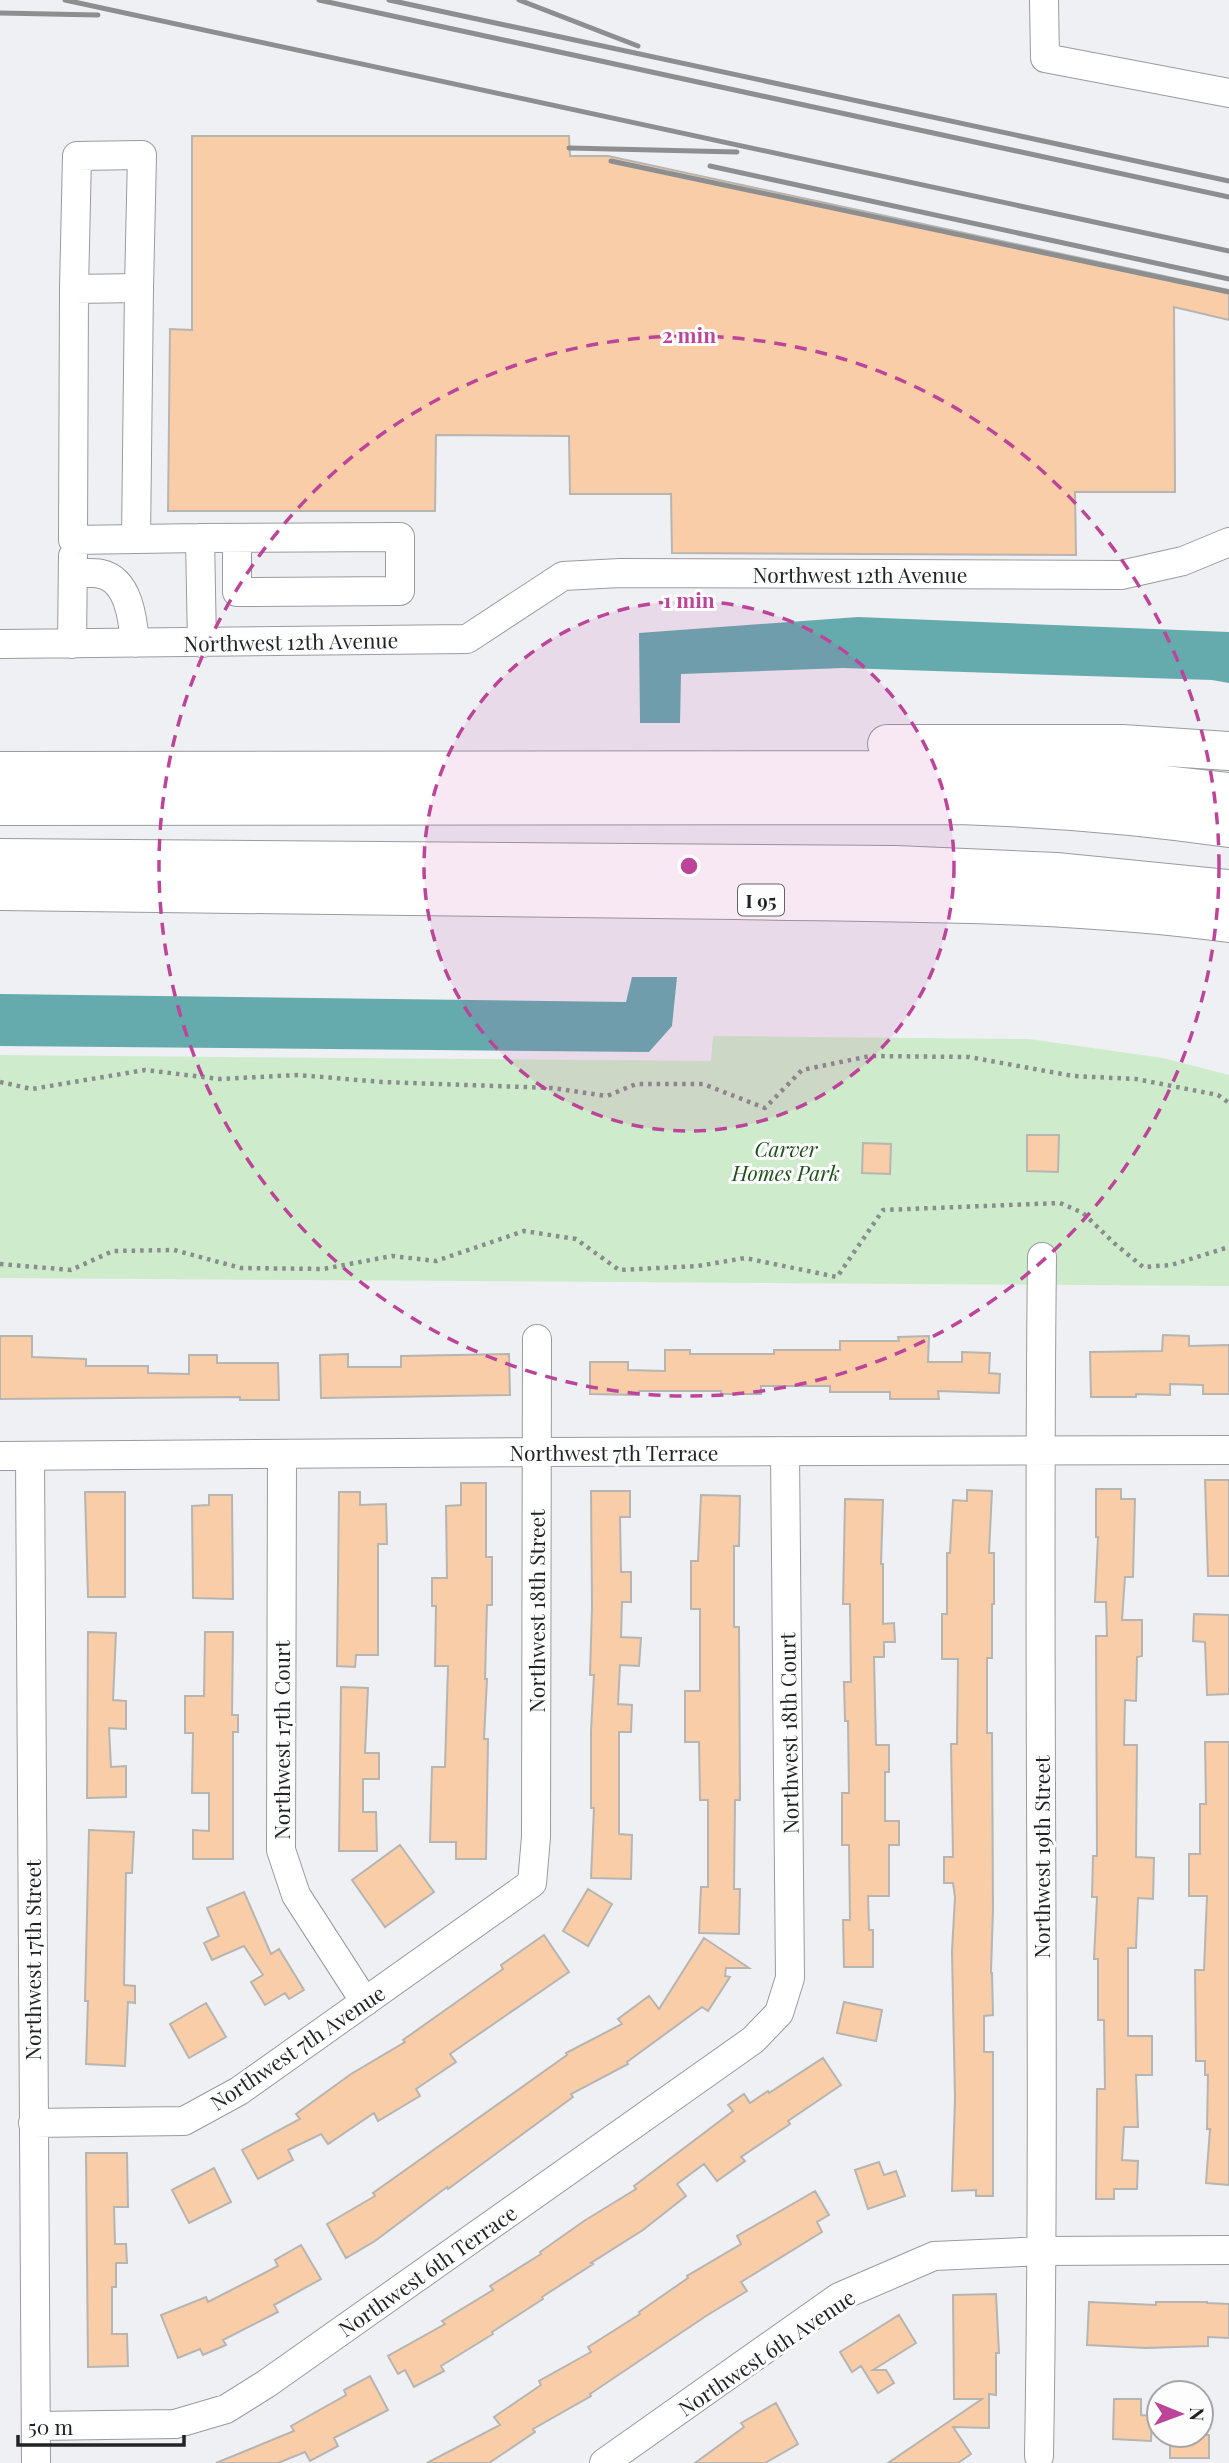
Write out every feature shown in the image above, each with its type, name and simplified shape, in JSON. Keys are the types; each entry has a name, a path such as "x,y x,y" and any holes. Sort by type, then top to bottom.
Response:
{"highway":[{"path":"719,771 880,744 1122,744 1229,751"},
{"path":"0,771 1007,772 1083,776 1229,792"},
{"path":"0,806 960,805 1123,814 1229,828"},
{"path":"0,858 896,865 1056,872 1229,890"},
{"name":"I 95","path":"0,891 442,895 1094,909 1229,923"},
{"path":"1094,909 1229,941"}],"street":[{"path":"1044,0 1045,58 1229,93"},
{"path":"72,644 77,156 142,155 136,538"},
{"path":"74,289 139,288"},
{"path":"73,540 136,538 400,537 400,591 237,592 237,538"},
{"path":"200,538 202,643"},
{"name":"Northwest 12th Avenue","path":"0,644 467,639 563,576 620,573 1121,575 1183,561 1229,542"},
{"path":"73,572 100,573 111,578 132,613 135,643"},
{"name":"Northwest 19th Street","path":"1040,2461 1043,2251 1040,1450 1042,1257"},
{"name":"Northwest 18th Street","path":"532,1882 536,1837 537,1339"},
{"name":"Northwest 7th Terrace","path":"0,1456 1229,1450"},
{"name":"Northwest 18th Court","path":"779,2013 790,1978 785,1452"},
{"name":"Northwest 17th Court","path":"282,1455 281,1850 296,1895 365,2002"},
{"name":"Northwest 17th Street","path":"30,1457 36,2463"},
{"name":"Northwest 7th Avenue","path":"33,2123 184,2122 239,2091 532,1882"},
{"name":"Northwest 6th Terrace","path":"37,2426 176,2424 226,2409 266,2384 753,2040 779,2013"},
{"name":"Northwest 6th Avenue","path":"604,2463 839,2297 934,2256 1043,2251 1229,2250"}],"path":[{"path":"0,1082 32,1089 145,1070 220,1079 298,1075 382,1082 552,1087 607,1096 636,1084 704,1084 765,1108 803,1070 870,1056 969,1057 1073,1076 1136,1079 1218,1095 1229,1103"},
{"path":"0,1264 71,1269 113,1251 174,1250 241,1269 323,1269 392,1256 436,1261 524,1231 576,1239 620,1270 698,1266 745,1258 837,1277 883,1210 1060,1203 1083,1213 1143,1267 1171,1265 1229,1247"}],"green space":[{"name":"Carver Homes Park","path":"713,1036 1029,1039 1163,1058 1229,1075 1229,1286 0,1278 0,1055 711,1061"}],"water":[{"path":"858,617 1229,632 1229,683 1212,680 843,668 681,674 680,723 640,723 639,633"},
{"path":"632,977 677,977 672,1026 649,1052 0,1046 0,994 626,1002"}],"building":[{"path":"192,136 569,136 570,156 608,156 1229,290 1229,320 1174,307 1175,492 1075,492 1076,555 672,553 671,494 570,494 569,436 436,435 435,511 168,511 170,329 192,330"},
{"path":"1027,1135 1059,1135 1058,1172 1027,1171"},
{"path":"863,1143 891,1144 890,1174 862,1173"},
{"path":"1163,1335 1189,1336 1189,1346 1229,1345 1229,1394 1203,1394 1203,1385 1170,1384 1170,1395 1091,1397 1090,1352 1162,1351"},
{"path":"0,1336 32,1336 32,1357 86,1359 86,1366 148,1366 148,1373 189,1374 189,1355 217,1355 217,1363 278,1363 279,1400 240,1400 240,1397 0,1399"},
{"path":"929,1336 928,1362 962,1362 962,1352 990,1353 989,1373 1000,1374 999,1393 938,1391 939,1399 890,1399 890,1392 830,1392 830,1386 761,1386 761,1394 639,1391 639,1395 590,1394 590,1362 628,1362 628,1370 665,1371 665,1350 690,1350 690,1354 774,1354 774,1350 840,1350 840,1341 899,1341 898,1337"},
{"path":"348,1354 348,1367 401,1367 401,1356 509,1354 510,1395 321,1398 320,1355"},
{"path":"1205,1480 1229,1480 1229,1576 1208,1576"},
{"path":"461,1483 486,1483 486,1557 492,1557 492,1605 487,1605 485,1679 484,1739 488,1739 486,1859 456,1859 456,1842 430,1842 432,1767 445,1767 448,1666 435,1666 436,1606 432,1606 432,1578 447,1578 446,1506 461,1505"},
{"path":"1096,1489 1121,1489 1121,1499 1135,1499 1133,1577 1125,1577 1122,1620 1142,1620 1142,1656 1137,1657 1136,1701 1125,1700 1124,1745 1137,1745 1136,1857 1154,1858 1153,1899 1138,1898 1136,1948 1128,1948 1128,2036 1152,2036 1152,2075 1136,2075 1138,2127 1124,2127 1122,2160 1138,2161 1137,2189 1114,2189 1114,2199 1096,2199 1097,2089 1105,2089 1104,2020 1098,2020 1098,1959 1094,1959 1097,1897 1092,1897 1093,1856 1097,1856 1096,1636 1107,1636 1106,1602 1095,1602 1098,1537"},
{"path":"967,1490 992,1491 989,1553 994,1553 994,1604 992,1658 987,1658 987,1733 992,1733 993,2015 984,2016 984,2052 993,2052 993,2196 976,2196 976,2190 952,2191 955,2099 952,1951 955,1897 953,1883 944,1883 944,1857 953,1857 951,1744 957,1744 958,1659 942,1659 942,1614 947,1614 947,1553 950,1553 953,1500 967,1501"},
{"path":"591,1491 630,1491 630,1517 620,1517 621,1572 631,1572 631,1602 622,1602 621,1637 641,1638 639,1666 620,1665 618,1704 632,1705 631,1732 619,1732 619,1834 632,1835 631,1879 591,1878 594,1808 591,1808 591,1731 594,1675 590,1675"},
{"path":"85,1492 125,1492 125,1597 88,1597"},
{"path":"339,1492 360,1492 360,1505 386,1504 387,1544 378,1544 378,1655 356,1655 355,1667 337,1666"},
{"path":"209,1495 232,1495 233,1599 193,1598 192,1506 209,1505"},
{"path":"701,1495 740,1496 739,1546 734,1546 734,1627 739,1627 740,1800 735,1800 734,1889 740,1889 739,1934 699,1933 701,1887 708,1887 708,1800 700,1800 699,1742 685,1742 685,1691 700,1691 700,1609 691,1609 691,1561 698,1561"},
{"path":"845,1499 883,1500 883,1624 894,1623 895,1642 884,1642 884,1657 874,1657 876,1745 889,1745 889,1772 885,1772 885,1821 899,1821 899,1845 889,1845 889,1896 868,1896 869,1930 873,1930 873,1967 844,1967 843,1920 850,1920 849,1845 842,1845 842,1793 849,1793 848,1721 845,1721 844,1682 851,1682 850,1604 843,1604"},
{"path":"1194,1614 1229,1615 1229,1694 1207,1695 1205,1642 1193,1641"},
{"path":"88,1632 116,1633 113,1700 126,1701 126,1729 109,1728 111,1767 126,1766 126,1797 87,1798"},
{"path":"205,1632 233,1632 232,1715 238,1715 238,1732 233,1732 233,1859 193,1859 193,1830 209,1831 209,1793 192,1793 193,1733 185,1733 185,1696 204,1696"},
{"path":"341,1687 368,1688 365,1753 379,1753 379,1779 363,1779 363,1812 376,1812 377,1851 339,1851"},
{"path":"1205,1742 1229,1742 1229,2185 1206,2183 1210,2129 1207,2129 1208,2075 1205,2075 1205,2061 1196,2061 1195,1970 1204,1970 1207,1896 1189,1896 1189,1854 1200,1854 1200,1804 1206,1804"},
{"path":"89,1830 134,1832 132,1873 126,1873 124,1985 135,1986 135,2003 128,2002 125,2066 86,2064"},
{"path":"400,1845 434,1892 385,1927 352,1880"},
{"path":"588,1889 612,1904 588,1946 563,1931"},
{"path":"244,1892 271,1954 279,1949 304,1990 289,1999 285,1993 265,2005 251,1982 263,1975 244,1946 212,1960 204,1943 219,1936 207,1908"},
{"path":"544,1935 569,1972 450,2054 456,2062 416,2089 420,2096 378,2121 374,2113 328,2144 321,2134 288,2150 293,2160 258,2179 242,2150 300,2119 296,2114 351,2074 405,2042 403,2040 503,1969 501,1965"},
{"path":"704,1938 749,1968 726,1968 725,1976 730,1977 708,2011 702,2007 627,2062 628,2064 571,2094 573,2097 448,2189 447,2187 375,2241 346,2258 327,2224 375,2196 373,2193 567,2055 566,2053 622,2024 618,2019 649,1996 659,2009"},
{"path":"844,2002 882,2010 876,2041 837,2033"},
{"path":"206,2003 226,2037 189,2058 170,2024"},
{"path":"823,2058 841,2085 741,2157 745,2161 717,2181 704,2164 677,2184 686,2196 643,2230 591,2263 593,2264 492,2332 493,2334 441,2366 444,2371 414,2387 405,2370 398,2374 388,2356 445,2324 442,2321 493,2290 490,2286 541,2254 540,2252 584,2221 636,2189 634,2186 733,2111 728,2105 744,2094 750,2103"},
{"path":"86,2153 127,2153 128,2207 114,2207 115,2244 126,2244 127,2263 116,2263 116,2287 112,2287 112,2334 127,2334 128,2366 88,2367"},
{"path":"879,2162 884,2175 896,2171 905,2196 868,2209 855,2170"},
{"path":"214,2168 231,2202 189,2223 172,2190"},
{"path":"815,2191 829,2215 817,2222 822,2232 741,2282 747,2291 590,2394 591,2396 533,2429 535,2432 489,2463 427,2463 500,2425 494,2417 541,2385 539,2381 591,2352 588,2347 640,2314 639,2312 688,2278 687,2276 741,2244 737,2236"},
{"path":"301,2245 321,2279 274,2305 278,2312 223,2340 226,2345 203,2355 200,2349 178,2358 161,2315 206,2297 208,2302 278,2266 275,2260"},
{"path":"996,2294 999,2353 996,2353 996,2395 989,2394 989,2428 953,2427 971,2454 958,2463 888,2463 982,2399 954,2399 953,2295"},
{"path":"1089,2302 1229,2304 1229,2338 1208,2337 1208,2346 1146,2348 1087,2345"},
{"path":"899,2315 916,2343 873,2370 886,2370 894,2383 878,2393 861,2366 852,2372 840,2352"},
{"path":"370,2376 388,2410 334,2438 338,2446 310,2461 305,2452 278,2463 216,2463 294,2431 291,2426 346,2395 344,2390"},
{"path":"1114,2399 1141,2399 1141,2415 1145,2415 1145,2441 1113,2439"},
{"path":"776,2403 798,2444 765,2463 695,2463 744,2427 741,2423"},
{"path":"1170,2449 1209,2449 1209,2458 1170,2458"}],"railway":[{"path":"65,0 1229,251"},
{"path":"319,0 1229,197"},
{"path":"389,0 1229,181"},
{"path":"519,0 638,46"},
{"path":"0,13 98,15"},
{"path":"569,148 737,152"},
{"path":"611,161 1229,292"},
{"path":"710,166 1229,279"}]}
